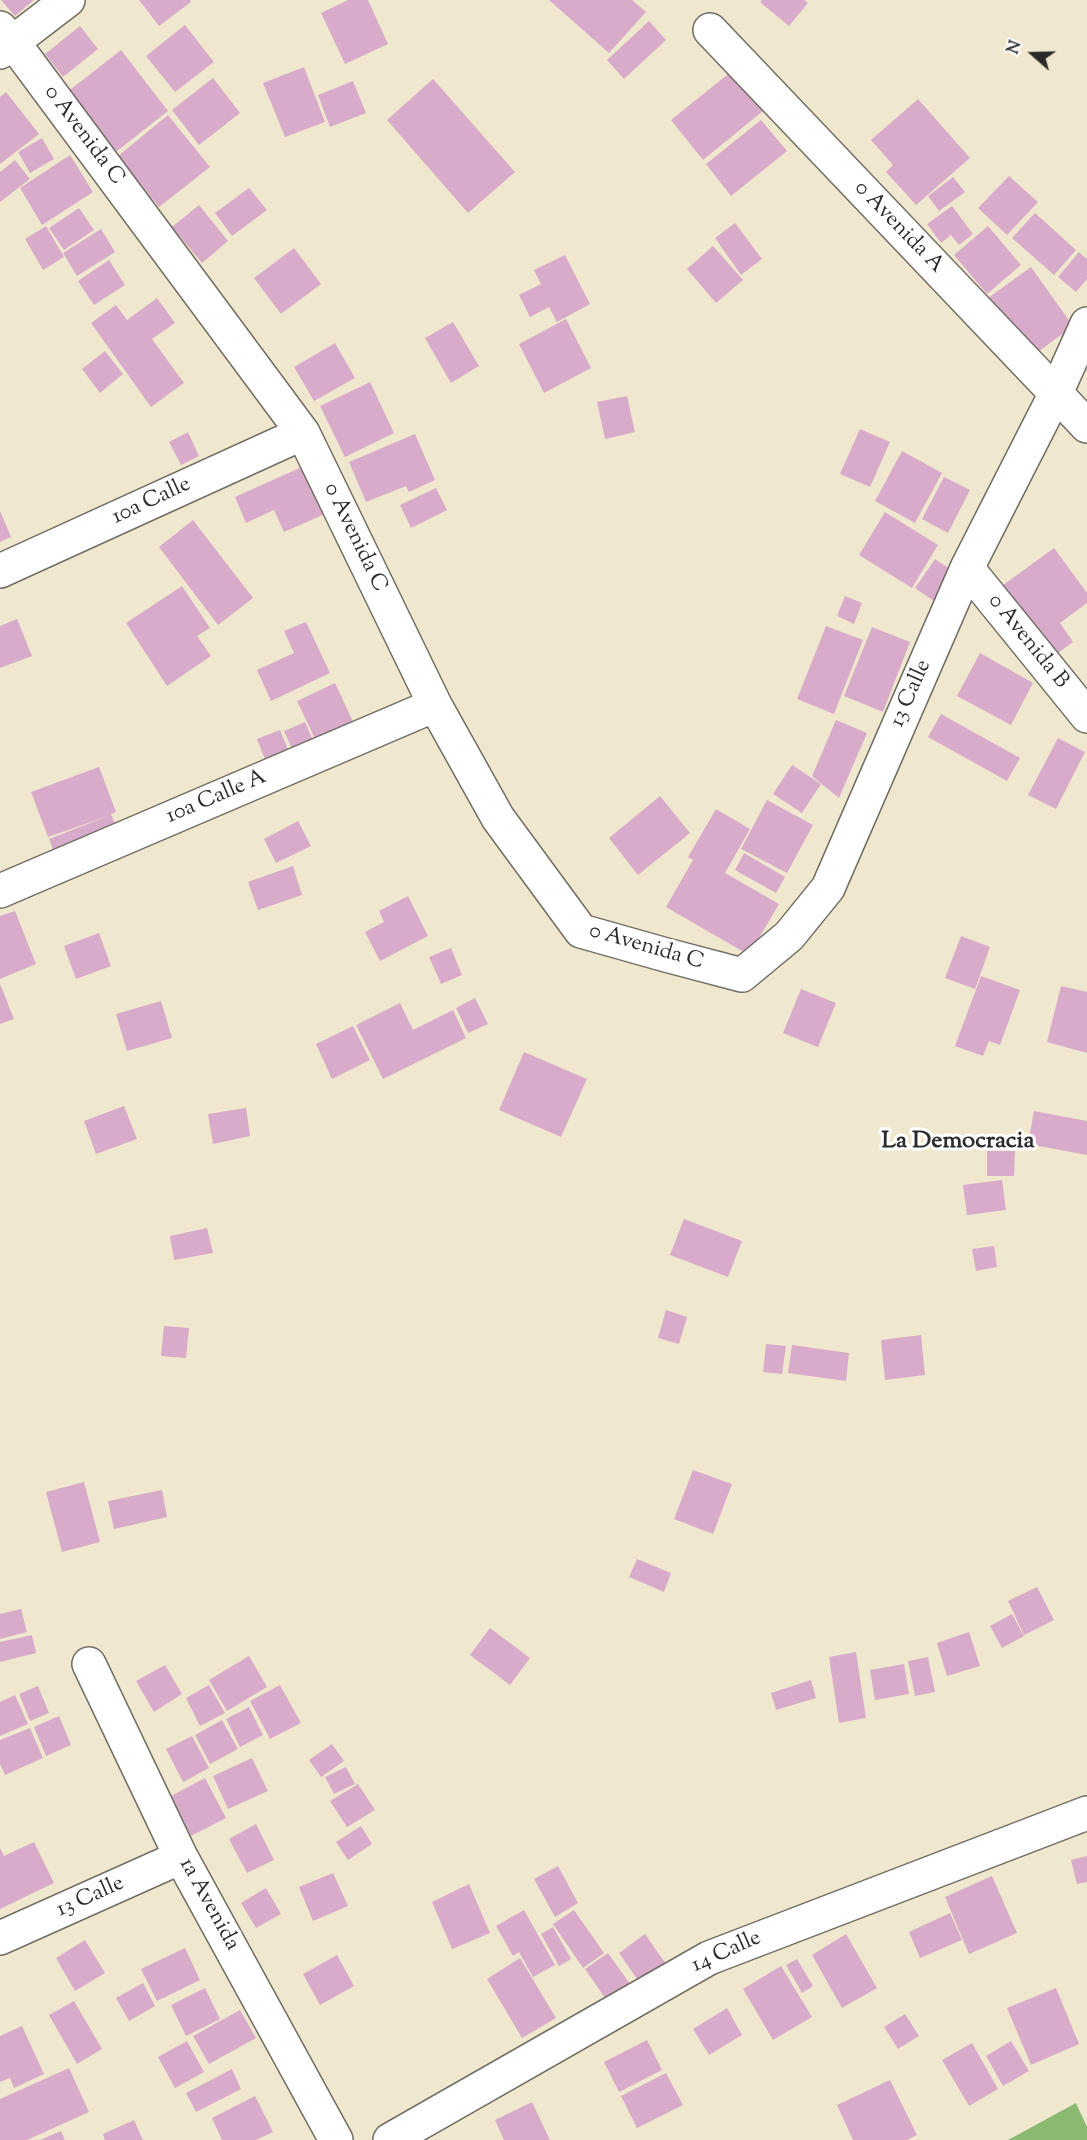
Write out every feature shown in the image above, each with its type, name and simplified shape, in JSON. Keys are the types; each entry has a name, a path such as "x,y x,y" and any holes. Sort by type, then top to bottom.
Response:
{"street":[{"path":"4,41 68,0"},
{"name":"0 Avenida A","path":"710,30 1087,426"},
{"name":"0 Avenida C","path":"4,41 303,433 435,705 498,818 581,931 742,975"},
{"name":"13 Calle","path":"742,975 789,936 828,888 967,568 1056,393 1087,324"},
{"name":"10a Calle","path":"0,571 303,433"},
{"name":"0 Avenida B","path":"967,568 1087,716"},
{"name":"10a Calle A","path":"0,891 435,705"},
{"name":"1a Avenida","path":"89,1664 182,1857 336,2140"},
{"name":"14 Calle","path":"390,2140 709,1958 1087,1813"},
{"name":"13 Calle","path":"0,1938 182,1857"}],"green space":[{"path":"1076,2103 1087,2127 1087,2140 1008,2140"}],"building":[{"path":"1,0 34,0 15,16"},
{"path":"139,0 190,0 191,2 159,26"},
{"path":"348,0 368,0 388,44 345,64 321,13"},
{"path":"549,0 632,0 646,12 609,53"},
{"path":"762,0 804,0 808,3 789,26 760,2"},
{"path":"649,21 666,40 624,79 607,60"},
{"path":"185,25 214,62 175,92 146,56"},
{"path":"80,26 98,49 63,77 45,54"},
{"path":"121,50 168,111 112,155 66,93"},
{"path":"743,62 774,102 703,160 671,120"},
{"path":"304,67 325,122 285,137 263,83"},
{"path":"213,78 240,113 199,145 172,110"},
{"path":"433,79 515,172 468,213 387,120"},
{"path":"353,81 366,113 330,127 318,95"},
{"path":"6,92 39,134 0,164 0,97"},
{"path":"918,99 970,158 916,205 886,172 893,165 871,140"},
{"path":"168,115 210,167 159,207 118,156"},
{"path":"761,120 787,151 731,196 706,164"},
{"path":"42,138 54,159 30,173 18,152"},
{"path":"70,155 93,192 42,225 20,188"},
{"path":"15,160 30,179 0,202 0,172"},
{"path":"1009,176 1038,202 1007,235 978,208"},
{"path":"953,177 965,192 939,211 928,196"},
{"path":"249,188 267,210 232,236 215,213"},
{"path":"199,205 228,241 202,263 172,227"},
{"path":"952,206 973,234 959,245 951,235 941,243 927,224"},
{"path":"79,208 94,230 64,250 49,228"},
{"path":"1035,213 1076,250 1054,275 1012,238"},
{"path":"735,223 762,259 741,275 715,238"},
{"path":"46,226 64,257 43,270 25,239"},
{"path":"988,226 1021,265 987,294 954,255"},
{"path":"101,229 115,252 77,276 63,253"},
{"path":"713,246 743,280 716,303 687,269"},
{"path":"294,248 321,284 281,314 254,278"},
{"path":"1079,252 1087,259 1087,279 1076,292 1058,277"},
{"path":"565,255 590,304 557,322 549,307 530,317 519,295 541,284 534,270"},
{"path":"109,260 125,285 94,305 78,281"},
{"path":"1031,267 1073,326 1030,358 988,298"},
{"path":"157,298 175,323 152,339 184,383 151,407 91,323 116,305 127,320"},
{"path":"566,319 591,368 544,393 519,344"},
{"path":"453,322 479,366 451,383 425,338"},
{"path":"335,343 355,378 314,401 294,367"},
{"path":"105,351 123,374 100,393 82,369"},
{"path":"370,382 394,433 345,457 320,406"},
{"path":"627,396 635,432 605,439 597,402"},
{"path":"860,429 890,442 870,487 840,474"},
{"path":"188,432 199,456 181,465 169,442"},
{"path":"415,434 435,480 409,492 406,486 366,502 349,462"},
{"path":"902,451 942,473 915,523 875,501"},
{"path":"304,466 325,514 284,532 274,510 246,523 235,497"},
{"path":"944,477 970,490 948,533 922,519"},
{"path":"436,488 447,510 411,528 400,505"},
{"path":"0,511 11,537 0,542"},
{"path":"885,512 938,545 912,588 859,555"},
{"path":"193,520 253,598 218,625 159,547"},
{"path":"1054,548 1087,593 1087,603 1060,623 1073,642 1050,659 999,588"},
{"path":"935,559 956,573 937,603 915,588"},
{"path":"182,586 210,628 197,636 211,656 167,686 126,623"},
{"path":"845,596 862,603 854,624 837,616"},
{"path":"17,619 32,656 0,668 0,626"},
{"path":"306,622 330,673 271,701 257,670 294,653 284,631"},
{"path":"826,626 863,640 834,714 797,699"},
{"path":"872,627 910,642 883,712 844,696"},
{"path":"980,653 1033,683 1011,725 957,696"},
{"path":"335,683 356,728 318,745 297,701"},
{"path":"941,714 1020,758 1007,781 928,737"},
{"path":"836,720 867,733 839,798 812,776"},
{"path":"305,722 314,743 293,751 284,731"},
{"path":"280,730 291,757 268,767 257,739"},
{"path":"1058,738 1085,752 1056,809 1028,795"},
{"path":"792,765 821,784 802,813 773,794"},
{"path":"99,767 116,812 111,814 123,844 60,868 49,839 108,816 48,837 31,792"},
{"path":"660,796 690,833 638,875 609,838"},
{"path":"767,800 813,825 787,873 741,849"},
{"path":"716,809 750,829 725,873 779,904 749,955 666,907 693,860 688,857"},
{"path":"298,821 311,846 276,863 264,839"},
{"path":"744,853 785,877 776,893 735,870"},
{"path":"293,866 302,895 258,910 248,882"},
{"path":"408,896 428,936 380,961 365,932 384,922 379,911"},
{"path":"15,911 36,964 0,979 0,916"},
{"path":"99,933 111,966 76,979 64,946"},
{"path":"961,936 990,947 975,989 945,978"},
{"path":"451,948 462,975 441,984 429,957"},
{"path":"981,976 1020,990 1000,1045 989,1041 983,1056 955,1046"},
{"path":"0,984 14,1019 0,1024"},
{"path":"1061,986 1087,992 1087,1053 1047,1042"},
{"path":"801,989 836,1003 818,1047 783,1033"},
{"path":"475,998 488,1024 468,1033 456,1008"},
{"path":"161,1001 172,1038 127,1051 116,1014"},
{"path":"400,1003 413,1030 453,1010 466,1038 383,1079 356,1025"},
{"path":"353,1026 370,1060 332,1079 316,1044"},
{"path":"524,1052 587,1079 561,1137 499,1110"},
{"path":"124,1106 137,1139 96,1154 84,1121"},
{"path":"246,1108 250,1136 213,1144 208,1114"},
{"path":"1034,1111 1087,1121 1087,1155 1028,1144"},
{"path":"987,1151 1015,1151 1014,1176 987,1176"},
{"path":"1002,1180 1006,1210 967,1215 963,1185"},
{"path":"684,1219 742,1241 728,1277 670,1255"},
{"path":"207,1228 213,1253 174,1260 170,1236"},
{"path":"994,1246 997,1267 976,1271 972,1249"},
{"path":"666,1310 687,1317 679,1344 658,1338"},
{"path":"164,1326 189,1328 186,1358 161,1356"},
{"path":"921,1335 925,1375 885,1380 881,1340"},
{"path":"766,1344 786,1346 782,1374 763,1372"},
{"path":"792,1345 849,1353 846,1381 788,1373"},
{"path":"693,1470 732,1484 713,1534 674,1519"},
{"path":"84,1482 100,1542 62,1552 46,1492"},
{"path":"162,1490 167,1517 114,1529 108,1501"},
{"path":"637,1559 671,1573 664,1592 629,1577"},
{"path":"1037,1587 1054,1620 1024,1635 1008,1601"},
{"path":"21,1609 27,1632 0,1639 0,1614"},
{"path":"1012,1614 1024,1636 1002,1648 990,1626"},
{"path":"490,1628 530,1658 510,1685 470,1655"},
{"path":"969,1632 980,1666 947,1676 937,1643"},
{"path":"32,1635 36,1653 0,1662 0,1642"},
{"path":"856,1652 866,1718 839,1723 829,1657"},
{"path":"249,1656 267,1687 227,1711 209,1680"},
{"path":"928,1657 935,1692 915,1696 908,1661"},
{"path":"904,1664 909,1694 875,1700 870,1670"},
{"path":"165,1665 182,1694 154,1712 136,1681"},
{"path":"811,1680 816,1698 776,1710 771,1693"},
{"path":"209,1685 225,1713 200,1726 186,1698"},
{"path":"280,1685 301,1723 270,1739 250,1701"},
{"path":"38,1686 49,1713 30,1721 19,1694"},
{"path":"15,1695 28,1724 0,1736 0,1702"},
{"path":"249,1707 263,1735 240,1747 226,1719"},
{"path":"59,1716 71,1745 46,1756 34,1727"},
{"path":"222,1720 238,1749 210,1764 195,1735"},
{"path":"30,1728 43,1758 5,1775 0,1764 0,1740"},
{"path":"192,1736 209,1768 183,1782 166,1749"},
{"path":"332,1744 344,1761 321,1777 309,1760"},
{"path":"252,1758 268,1791 228,1809 213,1776"},
{"path":"346,1767 355,1784 334,1794 325,1777"},
{"path":"205,1778 226,1818 191,1836 171,1796"},
{"path":"358,1784 375,1810 347,1827 330,1801"},
{"path":"256,1824 274,1860 247,1873 229,1839"},
{"path":"361,1826 372,1844 348,1860 336,1842"},
{"path":"34,1842 54,1883 0,1909 0,1848 4,1856"},
{"path":"1087,1856 1087,1882 1077,1884 1071,1860"},
{"path":"558,1866 578,1903 555,1917 534,1879"},
{"path":"333,1873 348,1906 313,1921 299,1887"},
{"path":"992,1876 1017,1933 969,1954 945,1897"},
{"path":"469,1884 490,1933 452,1949 432,1902"},
{"path":"266,1888 281,1914 256,1928 241,1903"},
{"path":"524,1910 555,1965 533,1977 519,1952 513,1956 496,1926"},
{"path":"574,1910 604,1953 583,1968 553,1924"},
{"path":"950,1913 962,1940 920,1958 909,1932"},
{"path":"553,1927 571,1959 559,1966 541,1934"},
{"path":"645,1934 668,1967 642,1986 619,1953"},
{"path":"846,1934 877,1988 842,2008 812,1955"},
{"path":"85,1940 105,1973 75,1991 56,1958"},
{"path":"185,1948 200,1980 157,2001 141,1969"},
{"path":"608,1953 635,1991 612,2008 585,1969"},
{"path":"337,1955 354,1986 320,2005 303,1974"},
{"path":"520,1958 556,2018 522,2038 487,1979"},
{"path":"797,1959 813,1986 802,1993 786,1965"},
{"path":"781,1966 812,2017 773,2040 743,1989"},
{"path":"143,1983 155,2006 129,2021 116,1998"},
{"path":"205,1988 220,2019 186,2036 171,2005"},
{"path":"1056,1988 1079,2044 1031,2065 1007,2008"},
{"path":"74,2001 102,2049 77,2064 49,2015"},
{"path":"727,2008 742,2035 709,2055 693,2029"},
{"path":"240,2010 256,2038 209,2064 193,2036"},
{"path":"905,2014 919,2036 898,2049 884,2027"},
{"path":"22,2026 44,2074 14,2088 10,2078 0,2082 0,2036"},
{"path":"647,2040 662,2070 619,2092 604,2062"},
{"path":"187,2041 204,2072 175,2088 158,2057"},
{"path":"1011,2041 1029,2071 1003,2086 986,2056"},
{"path":"972,2043 998,2089 969,2106 942,2060"},
{"path":"69,2068 89,2112 27,2140 0,2140 0,2099"},
{"path":"232,2069 241,2089 196,2112 186,2093"},
{"path":"666,2073 683,2105 637,2128 621,2096"},
{"path":"890,2080 917,2135 907,2140 853,2140 837,2105"},
{"path":"255,2096 273,2132 256,2140 222,2140 212,2118"},
{"path":"532,2102 550,2140 504,2140 495,2120"},
{"path":"134,2120 143,2140 105,2140 103,2134"},
{"path":"61,2131 65,2140 40,2140"}],"district":[{"name":"La Democracia","path":"958,1143"}]}
